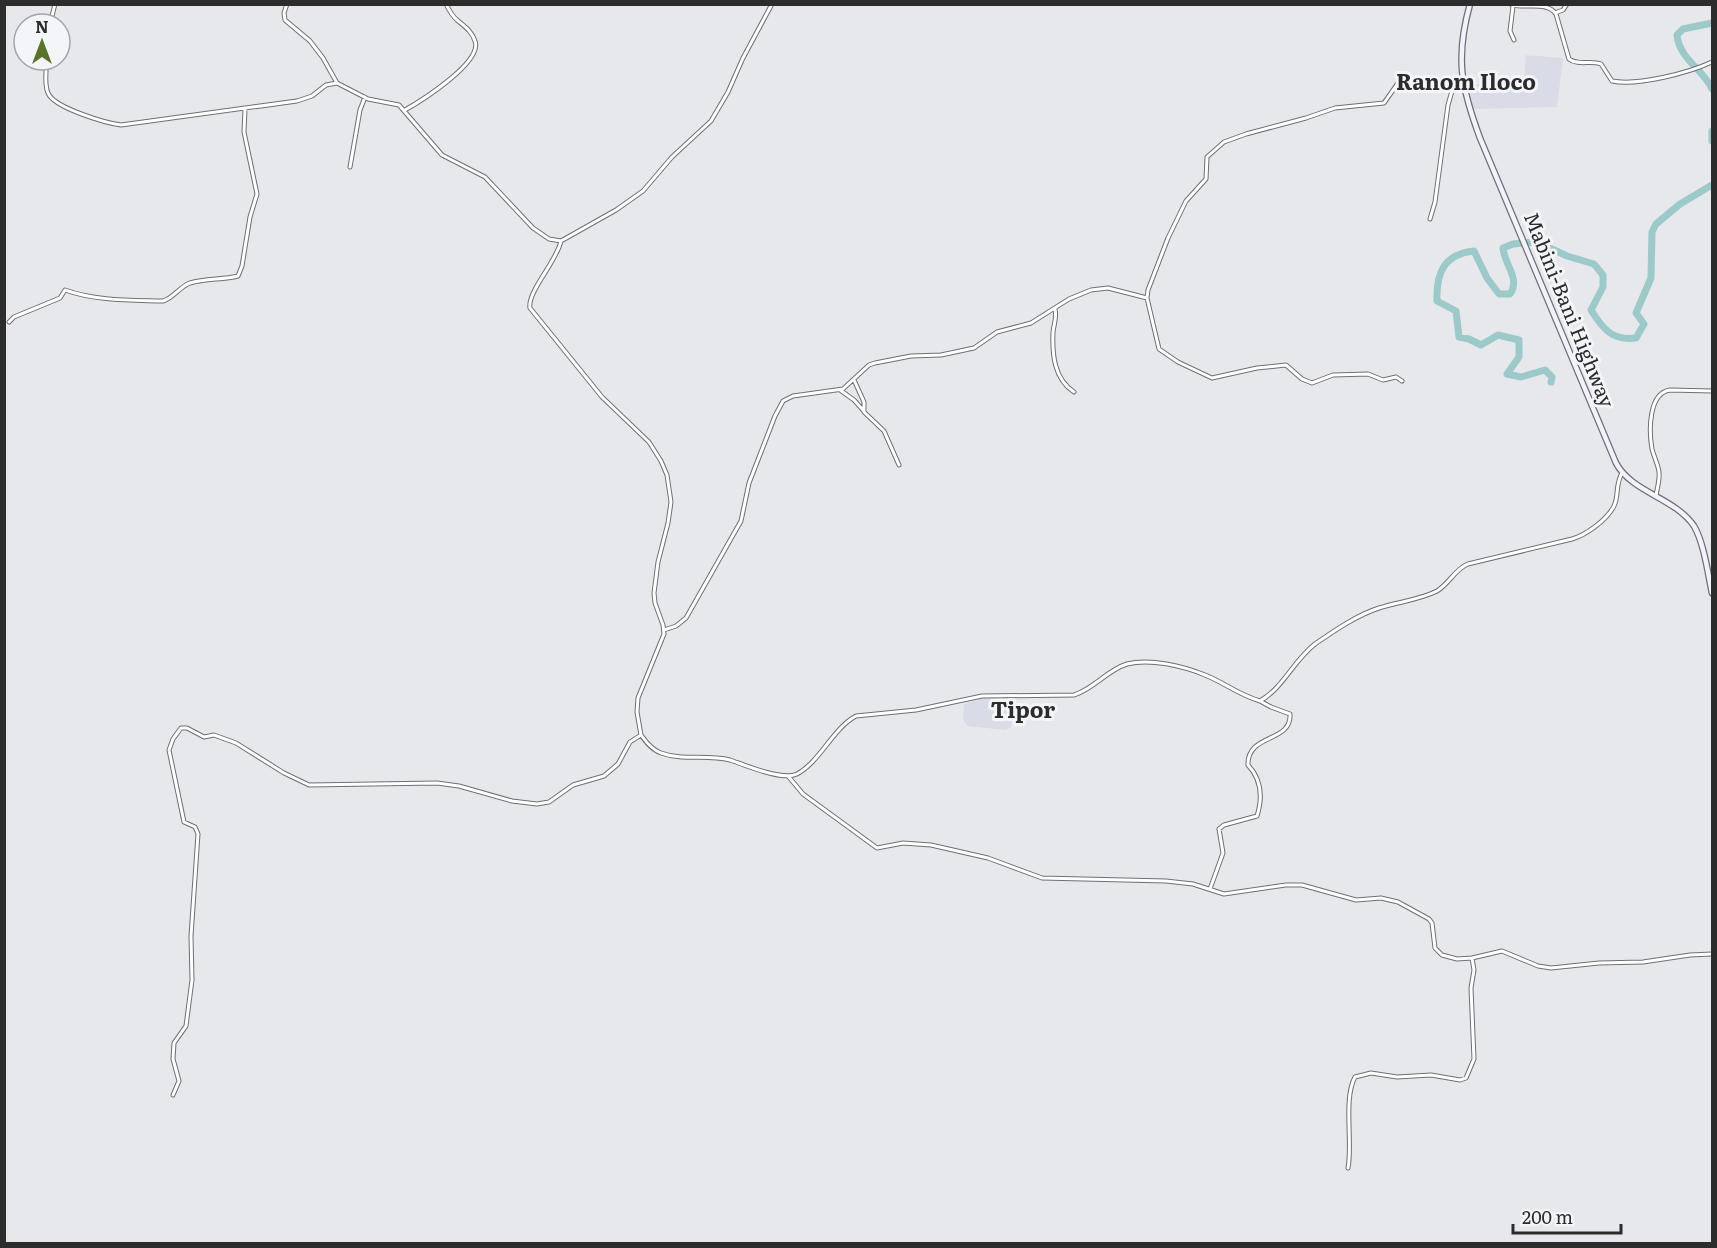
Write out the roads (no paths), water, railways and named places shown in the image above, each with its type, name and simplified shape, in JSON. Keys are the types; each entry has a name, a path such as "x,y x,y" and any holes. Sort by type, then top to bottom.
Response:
{"main road":[{"name":"Mabini-Bani Highway","path":"1470,4 1461,42 1463,84 1480,138 1616,463 1622,473 1675,508 1694,528 1713,593"}],"street":[{"path":"281,4 285,20 310,41 337,82 365,97 394,103 405,110 442,155 485,177 533,228 549,239 561,241"},
{"path":"284,9 287,4"},
{"path":"405,110 428,96 463,68 474,52 476,44 474,38 468,29 455,19 446,4"},
{"path":"772,4 743,58 728,93 711,121 680,150 643,191 616,210 561,241 529,305 531,312 590,385 649,442 656,451 667,475 671,502 654,592 655,603 664,630 638,698 637,712 641,735 652,748 659,753 726,759 788,776 803,794 878,848 903,843 932,845 988,858 1042,878 1166,881 1193,884 1224,894 1294,884 1356,900 1381,898 1398,902 1429,919 1432,923 1434,944 1442,955 1457,959 1502,951 1529,963 1551,968 1599,963 1643,962 1713,954"},
{"path":"1555,13 1563,10 1567,4"},
{"path":"1514,40 1510,31 1511,5 1546,7 1555,13 1569,59 1574,63 1601,64 1612,81 1629,82 1684,73 1713,62"},
{"path":"46,72 46,87 51,97 69,108 114,124 128,125 297,101 312,96 326,85 337,82"},
{"path":"1402,381 1396,377 1383,380 1368,374 1359,374 1329,375 1312,383 1302,379 1286,365 1257,368 1215,378 1207,377 1159,349 1147,298 1155,269 1186,201 1206,179 1207,157 1220,145 1246,134 1329,110 1384,103 1398,83 1417,81 1463,84"},
{"path":"1430,219 1435,202 1448,105 1454,84"},
{"path":"350,167 360,110 365,97"},
{"path":"9,322 15,316 60,298 65,290 119,300 163,301 169,299 178,289 191,283 238,276 257,194 245,136 244,109"},
{"path":"664,630 676,626 686,618 737,529 749,483 779,406 789,397 840,390 869,365 875,363 911,356 941,355 974,348 997,332 1031,323 1082,292 1101,288 1117,289 1147,298"},
{"path":"1055,309 1053,332 1055,364 1066,386 1074,392"},
{"path":"854,380 864,402 863,410"},
{"path":"840,390 854,400 884,431 899,465"},
{"path":"1656,496 1659,473 1651,437 1651,422 1657,397 1666,390 1713,391"},
{"path":"1260,701 1313,646 1334,631 1374,610 1435,592 1445,585 1460,568 1468,564 1572,539 1587,533 1614,506 1622,473"},
{"path":"788,776 801,770 831,741 848,720 856,716 916,710 982,696 1074,695 1117,668 1132,663 1162,664 1189,670 1206,675 1237,693 1290,714 1286,727 1255,746 1248,756 1248,765 1256,774 1260,788 1259,810 1256,817 1219,828 1223,853 1210,889"},
{"path":"173,1095 179,1081 173,1059 174,1043 186,1026 192,980 191,936 198,834 195,827 184,822 175,774 169,759 173,739 181,728 187,728 204,737 214,735 236,743 284,773 309,785 437,783 459,786 512,801 537,804 549,802 573,785 604,776 618,764 630,741 641,735"},
{"path":"1348,1168 1350,1097 1355,1077 1371,1073 1397,1077 1431,1075 1460,1080 1466,1078 1474,1053 1472,958"}],"waterway":[{"path":"1712,23 1683,29 1677,35 1682,51 1712,89"},
{"path":"1712,131 1712,141"},
{"path":"1551,382 1552,377 1545,370 1521,377 1507,374 1519,357 1519,340 1498,335 1481,345 1459,337 1456,311 1437,301 1438,282 1444,267 1455,256 1474,251 1487,278 1499,294 1510,294 1514,283 1503,248 1513,244 1533,242 1541,244 1567,256 1594,264 1603,275 1603,287 1591,310 1609,332 1621,338 1636,338 1644,324 1636,313 1651,278 1652,232 1656,224 1680,204 1712,185"}],"district":[{"name":"Ranom Iloco","path":"1466,82"},
{"name":"Tipor","path":"1023,710"}]}
